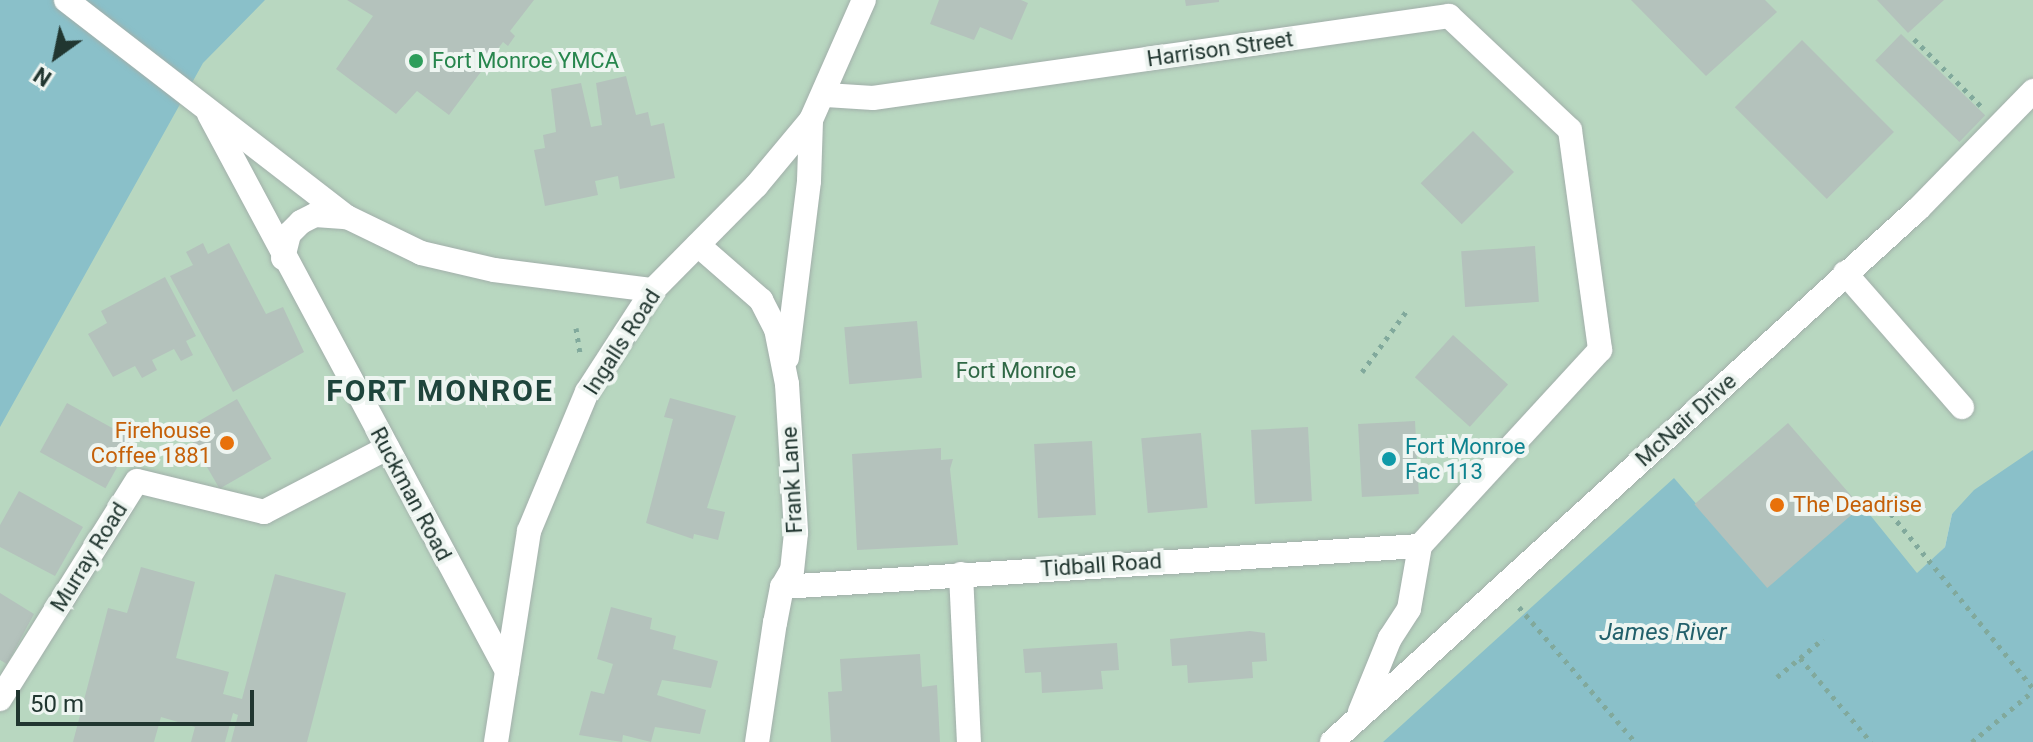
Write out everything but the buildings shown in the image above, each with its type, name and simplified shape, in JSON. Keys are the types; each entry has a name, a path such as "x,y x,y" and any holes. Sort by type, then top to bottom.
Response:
{"street":[{"name":"Ruckman Road","path":"66,0 347,217 421,253 465,263 653,290"},
{"name":"Ingalls Road","path":"496,742 529,531 587,392 653,290 811,120 826,95 864,0"},
{"name":"Harrison Street","path":"826,95 873,98 1449,16 1570,130 1600,350 1420,546"},
{"name":"McNair Drive","path":"1332,742 1360,712 1918,209 2033,91"},
{"name":"Ruckman Road","path":"204,105 283,258 507,671"},
{"path":"785,368 809,181 811,120"},
{"path":"283,258 289,234 301,222 315,215 347,217"},
{"name":"Frank Lane","path":"698,245 761,300 776,329 785,368 796,533 792,570 782,587 757,742"},
{"path":"1845,273 1962,407"},
{"name":"Murray Road","path":"0,699 137,481 264,512 387,448"},
{"path":"1360,712 1390,638 1409,609 1420,546"},
{"name":"Tidball Road","path":"782,587 1420,546"},
{"path":"961,574 969,742"}],"path":[{"path":"1914,39 1982,107"},
{"path":"1362,372 1408,309"},
{"path":"1878,498 2033,689 1972,742"},
{"path":"1516,603 1635,742"},
{"path":"1777,677 1823,639"},
{"path":"1800,658 1871,742"}],"green space":[{"name":"Fort Monroe","path":"0,0 2033,0 2033,451 1952,514 1945,547 1917,574 1861,506 1767,587 1674,479 1578,742 0,742"}],"water":[{"path":"0,0 265,0 203,63 0,427"},
{"name":"James River","path":"2033,450 2033,742 1383,742 1674,478 1767,586 1862,505 1917,573 1945,547 1952,514 1974,490"}],"place":[{"name":"Fort Monroe YMCA","path":"416,61"},
{"name":"Firehouse Coffee 1881","path":"227,443"},
{"name":"Fort Monroe Fac 113","path":"1389,459"},
{"name":"The Deadrise","path":"1777,505"}],"district":[{"name":"FORT MONROE","path":"440,391"}]}
